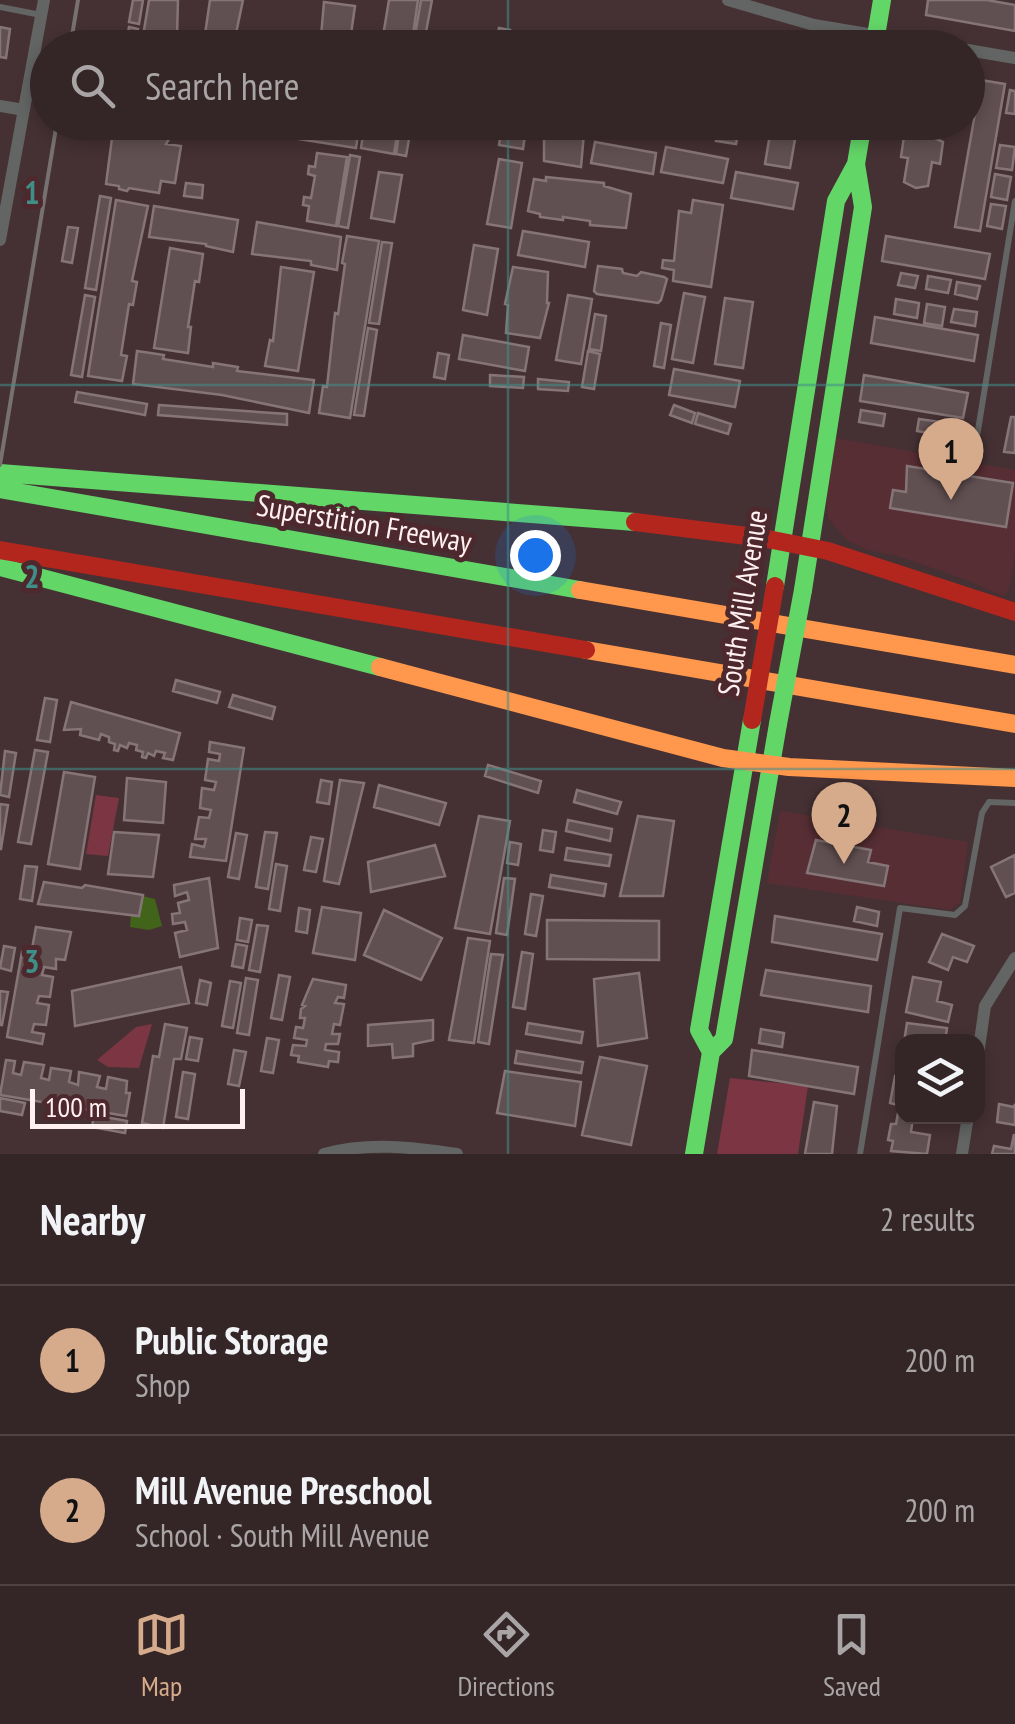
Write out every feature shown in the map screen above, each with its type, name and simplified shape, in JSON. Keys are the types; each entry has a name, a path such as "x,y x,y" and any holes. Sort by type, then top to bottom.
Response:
{"main road":[{"path":"877,30 882,0"},
{"name":"South Mill Avenue","path":"694,1154 711,1052 724,1039 803,590 863,206 856,164 859,140"},
{"name":"South Mill Avenue","path":"711,1052 699,1030 836,202 856,164"},
{"path":"0,474 616,520 782,542 810,547 1015,612"},
{"name":"Superstition Freeway","path":"0,490 1015,665"},
{"path":"0,550 1015,724"},
{"path":"0,567 535,710 744,761 1015,778"}],"street":[{"path":"728,0 836,30"},
{"path":"985,53 1015,58"},
{"path":"0,240 4,199 30,76"},
{"path":"0,106 24,110"},
{"path":"981,1034 985,1006 1015,958"},
{"path":"962,1154 967,1124"},
{"path":"324,1154 372,1146 458,1154"}],"lane":[{"path":"0,8 42,7"},
{"path":"975,448 1015,201"},
{"path":"860,1154 900,908 955,915 966,906 982,813 989,802 1015,803"}],"shaded area":[{"path":"836,438 1015,470 1015,554 1009,590 1004,596 847,540 828,518 826,501"},
{"path":"96,795 119,798 108,856 86,854"},
{"path":"780,811 968,842 960,903 950,910 767,883"},
{"path":"143,896 155,899 162,926 149,930 130,927 131,915 139,916"},
{"path":"152,1024 139,1068 108,1067 97,1060 136,1027"},
{"path":"730,1078 808,1086 798,1154 717,1154"}],"building":[{"path":"133,0 143,0 139,24 129,22"},
{"path":"149,0 178,0 177,30 144,30"},
{"path":"210,0 243,0 237,30 206,30"},
{"path":"389,0 418,0 414,30 384,30"},
{"path":"421,0 432,0 426,30 416,30"},
{"path":"928,0 987,0 1015,5 1015,31 926,15"},
{"path":"324,2 355,6 352,30 322,30"},
{"path":"0,27 10,29 6,58 0,57"},
{"path":"985,81 1005,84 980,231 955,227 970,140 985,140"},
{"path":"1010,90 1015,91 1015,114 1006,113"},
{"path":"112,140 168,140 166,144 181,146 175,183 161,181 159,193 129,188 127,191 106,184"},
{"path":"305,140 357,140 356,148"},
{"path":"362,140 396,140 394,154 361,148"},
{"path":"398,140 409,140 406,156 396,154"},
{"path":"500,140 524,140 523,149 499,145"},
{"path":"544,140 583,140 581,167 544,161"},
{"path":"769,140 795,140 790,168 765,164"},
{"path":"903,140 943,142 940,164 932,162 928,186 916,188 904,182 908,158 901,157"},
{"path":"595,142 656,153 653,174 591,163"},
{"path":"1000,145 1015,147 1012,170 996,168"},
{"path":"666,147 728,159 723,183 661,172"},
{"path":"317,153 347,157 336,226 307,221 309,206 303,205 304,197 311,198 315,176 308,174 309,166 315,167"},
{"path":"350,155 360,157 348,228 338,226"},
{"path":"499,159 522,163 511,228 487,224"},
{"path":"379,172 402,175 394,222 371,218"},
{"path":"736,172 798,183 793,209 731,198"},
{"path":"995,174 1011,177 1007,200 991,197"},
{"path":"546,177 604,183 631,194 626,228 540,217 528,211 534,179 546,181"},
{"path":"186,183 203,185 202,198 184,196"},
{"path":"100,196 111,198 96,290 85,288"},
{"path":"116,200 148,206 121,355 127,356 122,381 88,376"},
{"path":"693,200 723,205 711,287 673,281 674,270 662,268 663,260 674,261 679,211 691,213"},
{"path":"991,204 1006,206 1002,229 987,226"},
{"path":"154,206 238,220 233,252 206,244 149,237"},
{"path":"257,222 341,237 337,270 311,265 311,261 252,254"},
{"path":"68,227 78,228 72,263 62,261"},
{"path":"523,231 589,242 585,267 518,255"},
{"path":"347,236 379,241 350,418 319,413 323,386 327,387"},
{"path":"886,236 990,254 985,279 882,261"},
{"path":"382,242 392,243 379,324 369,323"},
{"path":"474,245 498,249 487,315 463,310"},
{"path":"170,248 203,254 188,327 188,353 154,348"},
{"path":"598,266 622,269 623,273 637,276 641,272 664,277 667,279 661,300 658,303 597,294 594,291"},
{"path":"281,267 314,272 298,371 265,366 270,340 273,341"},
{"path":"513,267 548,272 549,303 540,338 506,333 505,304"},
{"path":"901,273 918,276 915,288 898,285"},
{"path":"928,276 951,280 948,293 926,289"},
{"path":"957,282 980,286 977,299 955,294"},
{"path":"684,293 705,297 693,363 672,359"},
{"path":"85,295 95,297 82,377 71,375"},
{"path":"568,295 592,299 581,364 556,360"},
{"path":"725,298 753,302 743,368 715,364"},
{"path":"896,299 919,303 917,318 894,314"},
{"path":"927,304 945,307 942,326 924,323"},
{"path":"954,309 977,312 975,326 951,322"},
{"path":"595,314 606,316 601,351 589,349"},
{"path":"875,317 978,335 974,361 871,343"},
{"path":"661,323 671,325 664,368 654,366"},
{"path":"368,328 377,330 364,416 354,415"},
{"path":"463,335 529,347 525,371 459,359"},
{"path":"137,351 164,355 163,359 314,380 309,413 222,395 133,384"},
{"path":"588,351 600,354 594,389 582,387"},
{"path":"438,353 449,355 445,379 434,377"},
{"path":"674,369 740,381 735,407 669,395"},
{"path":"490,375 524,377 523,388 490,386"},
{"path":"864,375 968,393 963,418 860,401"},
{"path":"538,379 569,382 568,391 538,389"},
{"path":"77,392 147,404 145,415 75,402"},
{"path":"159,405 287,414 287,425 158,415"},
{"path":"674,405 695,413 692,423 670,415"},
{"path":"861,410 885,414 883,426 859,422"},
{"path":"698,413 731,424 728,434 695,424"},
{"path":"1011,417 1015,417 1015,453 1004,452"},
{"path":"919,419 941,422 939,435 917,431"},
{"path":"948,423 960,424 958,438 946,436"},
{"path":"907,466 1013,483 1006,527 890,508 893,490 906,492"},
{"path":"176,680 220,692 217,703 173,691"},
{"path":"233,695 275,707 272,719 229,707"},
{"path":"45,698 57,700 50,742 37,740"},
{"path":"71,702 180,733 173,760 156,751 154,756 148,753 146,758 142,757 137,745 129,743 127,748 120,745 118,751 114,750 115,744 109,742 109,737 101,734 99,740 80,735 81,729 64,730"},
{"path":"210,742 244,748 226,861 190,857 192,844 204,847 206,839 195,839 199,817 209,818 211,810 200,808 202,788 214,790 216,782 205,780 208,759 219,761 220,754 209,752"},
{"path":"35,750 48,752 31,844 18,842"},
{"path":"5,751 16,753 9,797 0,795"},
{"path":"488,765 541,781 538,793 485,776"},
{"path":"64,772 95,777 80,869 48,864"},
{"path":"127,778 166,782 163,823 124,820"},
{"path":"321,780 332,782 329,804 317,802"},
{"path":"340,780 364,783 339,884 324,881"},
{"path":"379,785 446,803 439,825 374,807"},
{"path":"577,790 621,802 617,814 574,802"},
{"path":"0,804 8,805 1,849 0,849"},
{"path":"479,816 510,821 490,934 455,928"},
{"path":"638,816 674,821 663,896 620,896"},
{"path":"568,820 612,829 610,841 566,831"},
{"path":"543,830 556,832 553,852 540,850"},
{"path":"114,832 159,835 153,877 108,874"},
{"path":"265,832 277,833 268,889 256,887"},
{"path":"236,833 247,835 239,879 228,877"},
{"path":"311,837 323,839 316,872 304,870"},
{"path":"816,840 871,850 868,862 888,866 884,886 807,873"},
{"path":"510,842 521,844 518,865 507,863"},
{"path":"435,845 445,876 371,892 368,862"},
{"path":"567,848 611,855 609,866 565,860"},
{"path":"1015,855 1015,893 1006,897 991,867"},
{"path":"276,864 287,866 280,911 269,909"},
{"path":"25,866 37,867 32,901 20,899"},
{"path":"551,875 606,884 604,896 549,887"},
{"path":"209,878 218,948 180,957 175,933 187,930 185,922 173,924 172,914 180,913 178,903 189,900 187,892 175,896 174,885"},
{"path":"504,878 515,879 507,935 496,933"},
{"path":"44,882 143,895 139,916 38,904"},
{"path":"531,894 543,896 536,936 525,934"},
{"path":"322,907 361,913 355,960 313,953"},
{"path":"857,907 879,912 877,926 854,921"},
{"path":"299,908 310,910 307,933 296,931"},
{"path":"384,910 442,938 421,980 364,955"},
{"path":"775,916 882,934 877,960 772,942"},
{"path":"240,918 252,920 248,942 237,940"},
{"path":"547,920 659,921 659,960 547,959"},
{"path":"257,925 268,926 260,972 249,970"},
{"path":"36,927 71,932 65,960 56,959 56,969 44,967 42,975 53,977 50,997 39,996 37,1003 49,1005 46,1025 34,1024 32,1032 44,1034 42,1044 7,1037 22,952 31,954"},
{"path":"942,934 974,946 967,962 953,957 948,970 929,962"},
{"path":"468,938 490,941 474,1043 449,1040"},
{"path":"236,944 247,946 243,968 232,966"},
{"path":"4,946 15,948 11,971 0,968"},
{"path":"522,952 533,954 525,1009 513,1007"},
{"path":"491,954 503,955 489,1044 478,1042"},
{"path":"181,967 189,1003 75,1026 72,991"},
{"path":"766,970 871,986 868,1012 761,995"},
{"path":"639,973 647,1038 598,1046 594,979"},
{"path":"279,975 290,977 282,1020 271,1018"},
{"path":"913,977 941,982 937,1001 952,1005 948,1022 906,1012"},
{"path":"246,978 258,980 249,1035 237,1033"},
{"path":"313,979 346,985 344,998 338,997 335,1003 344,1004 340,1025 334,1024 332,1034 340,1034 338,1044 326,1044 325,1050 339,1052 338,1062 329,1061 328,1067 298,1062 299,1056 291,1055 293,1045 306,1046 307,1040 294,1038 296,1027 303,1028 305,1018 300,1018 301,1009"},
{"path":"200,980 211,983 207,1005 196,1003"},
{"path":"230,981 241,983 233,1028 222,1026"},
{"path":"0,991 8,992 2,1025 0,1025"},
{"path":"433,1020 433,1040 413,1044 413,1056 393,1058 392,1044 368,1046 368,1025"},
{"path":"528,1023 583,1032 581,1043 526,1034"},
{"path":"907,1023 947,1028 946,1034 905,1034"},
{"path":"165,1024 187,1028 181,1059 174,1059 163,1128 142,1123 153,1056 159,1057"},
{"path":"761,1029 784,1033 782,1047 759,1043"},
{"path":"190,1037 202,1039 198,1061 186,1059"},
{"path":"267,1038 279,1040 273,1073 261,1071"},
{"path":"234,1050 246,1052 239,1086 228,1084"},
{"path":"752,1050 858,1067 854,1094 749,1076"},
{"path":"517,1051 583,1062 581,1073 515,1063"},
{"path":"600,1057 647,1066 631,1145 582,1135"},
{"path":"6,1060 15,1061 13,1073 21,1075 24,1062 44,1065 41,1078 49,1080 51,1068 71,1071 69,1082 78,1085 79,1072 100,1076 97,1087 106,1089 108,1077 127,1081 126,1093 130,1093 126,1116 0,1095"},
{"path":"505,1071 581,1082 575,1126 497,1113"},
{"path":"183,1072 195,1074 188,1119 176,1117"},
{"path":"895,1076 895,1104 890,1103"},
{"path":"0,1098 25,1103 22,1115 0,1111"},
{"path":"814,1102 837,1106 832,1154 805,1154"},
{"path":"999,1104 1015,1104 1015,1125 997,1122"},
{"path":"94,1115 127,1121 125,1133 92,1127"},
{"path":"891,1124 912,1124 911,1132 930,1135 927,1154 891,1151 893,1141 888,1140"},
{"path":"1014,1134 1015,1154 992,1154 994,1146 1011,1149"}],"railway":[{"path":"73,30 78,0"},
{"path":"0,465 54,140"}],"traffic: fast":[{"path":"877,30 882,0"},
{"path":"775,586 836,201 856,164 860,140"},
{"path":"803,590 863,207 856,164"},
{"path":"0,473 635,522"},
{"path":"0,489 580,590"},
{"path":"0,567 380,667"},
{"path":"778,724 803,590"},
{"path":"711,1052 699,1030 752,720"},
{"path":"694,1154 711,1052 724,1039 778,724"}],"traffic: slow":[{"path":"580,590 1015,665"},
{"path":"586,650 1015,724"},
{"path":"380,667 723,758 789,767 1015,778"}],"traffic: jam":[{"path":"635,522 763,538 828,551 1015,612"},
{"path":"0,550 586,650"},
{"path":"752,720 775,586"}],"place":[{"name":"Public Storage","path":"951,500"},
{"name":"Mill Avenue Preschool","path":"844,864"}]}
